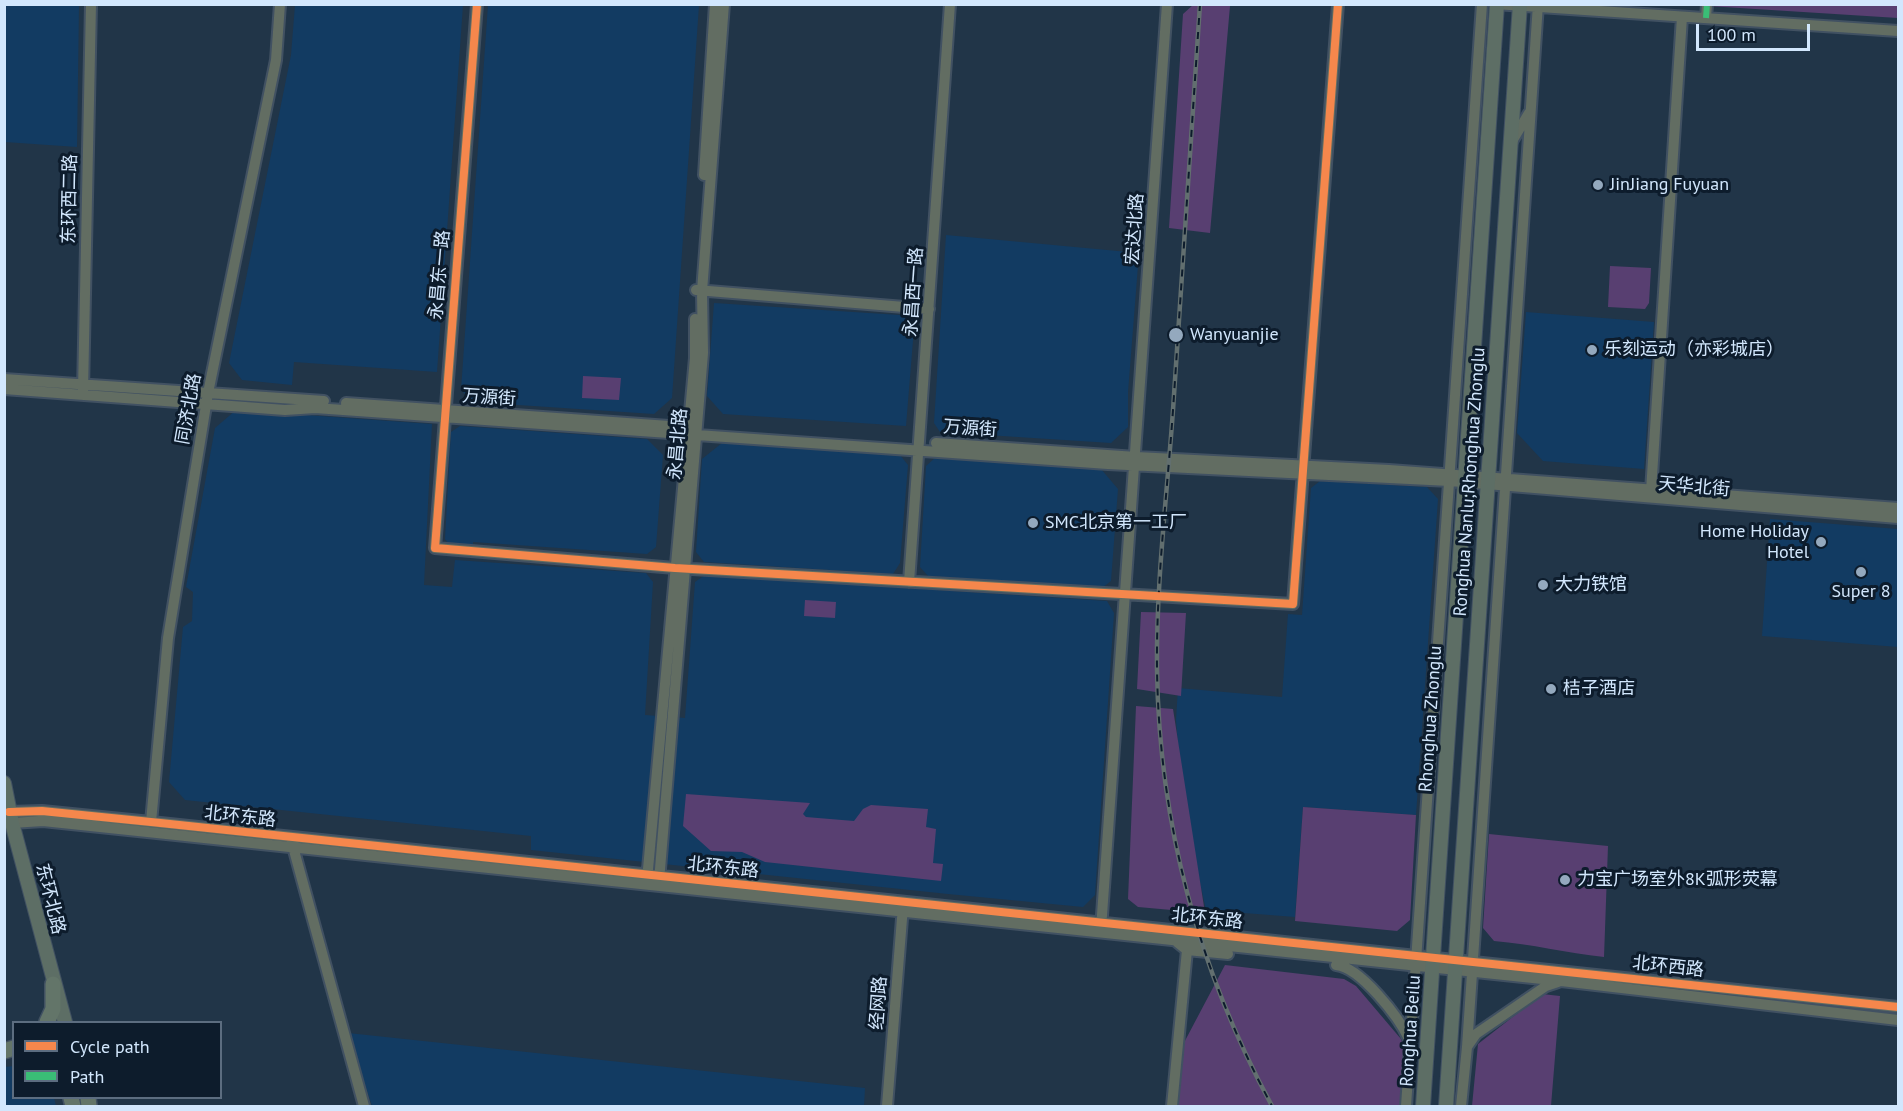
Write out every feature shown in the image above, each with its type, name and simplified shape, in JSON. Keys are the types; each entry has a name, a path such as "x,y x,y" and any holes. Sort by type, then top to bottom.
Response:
{"highway":[{"path":"48,1021 53,1009 53,984"}],"main road":[{"name":"Ronghua Nanlu;Rhonghua Zhonglu","path":"1467,479 1497,5"},
{"name":"Ronghua Nanlu;Rhonghua Zhonglu","path":"1456,966 1520,6"},
{"name":"Rhonghua Zhonglu","path":"1434,964 1442,808 1467,479"},
{"name":"东环北路","path":"4,783 10,817 64,1021"},
{"name":"Ronghua Beilu","path":"1423,1107 1434,964"},
{"path":"1446,1107 1456,966"}],"street":[{"name":"东环西二路","path":"83,389 91,4"},
{"name":"同济北路","path":"151,822 168,638 207,398 276,60 280,4"},
{"name":"永昌东一路","path":"477,4 435,548 680,568"},
{"name":"永昌北路","path":"659,881 691,431 703,353 699,290 715,4"},
{"name":"永昌北路","path":"699,290 724,4"},
{"name":"永昌西一路","path":"909,582 950,4"},
{"name":"宏达北路","path":"1101,928 1167,4"},
{"path":"680,568 1126,596 1293,604 1305,469 1338,4"},
{"path":"1406,1107 1482,4"},
{"path":"1706,18 1707,4"},
{"path":"1497,5 1899,31"},
{"path":"1461,1107 1538,6"},
{"path":"1651,491 1682,17"},
{"path":"1511,144 1531,111"},
{"path":"699,290 929,309"},
{"path":"1458,365 1476,338"},
{"name":"万源街","path":"4,379 83,389 207,398 1136,461 1488,481"},
{"name":"万源街","path":"4,389 83,389"},
{"name":"天华北街","path":"1488,481 1899,518"},
{"name":"天华北街","path":"1505,483 1899,508"},
{"name":"永昌北路","path":"647,879 680,568"},
{"path":"1479,620 1498,584"},
{"path":"1425,838 1442,808"},
{"name":"北环东路","path":"10,817 42,811 151,822 292,842"},
{"name":"北环东路","path":"10,817 292,842 1434,964"},
{"path":"292,842 364,1107"},
{"name":"经网路","path":"887,1107 903,908"},
{"name":"北环东路","path":"1101,928 1174,940 1417,962"},
{"path":"1174,940 1187,950 1344,965 1355,972 1402,1024 1410,1042"},
{"path":"1172,1107 1187,950"},
{"name":"北环西路","path":"1434,964 1899,1007"},
{"name":"北环西路","path":"1471,967 1561,981 1899,1020"},
{"path":"1467,1047 1476,1034 1546,986 1561,981"}],"shaded area":[{"path":"4,5 79,5 77,147 5,142"},
{"path":"295,5 463,5 437,372 294,362 292,385 242,380 229,363 291,55"},
{"path":"488,5 699,5 672,398 654,414 473,402 461,390"},
{"path":"1193,5 1230,6 1210,233 1169,228 1183,14"},
{"path":"1692,5 1898,5 1898,18"},
{"path":"946,235 1139,253 1128,392 1128,427 1111,443 940,432 934,423"},
{"path":"1610,266 1651,268 1649,303 1645,309 1608,307"},
{"path":"714,303 915,316 906,426 723,414 707,396"},
{"path":"1526,312 1654,322 1644,469 1543,461 1517,433"},
{"path":"583,376 621,378 619,400 582,398"},
{"path":"236,410 432,424 424,585 452,587 455,560 646,573 653,582 645,715 685,718 695,582 705,575 1107,601 1114,613 1095,895 1083,907 948,894 531,850 531,836 185,800 169,782 183,627 192,621 193,592 186,587 215,428"},
{"path":"460,426 647,439 663,455 656,547 647,554 473,542 473,546 448,543 445,539 451,432"},
{"path":"722,443 900,455 908,465 900,563 893,574 704,562 696,552 702,459"},
{"name":"SMC北京第一工厂","path":"935,458 1101,469 1118,489 1111,581 1102,588 928,576 920,567 926,466"},
{"path":"1320,481 1427,487 1438,499 1416,815 1303,807 1295,917 1206,910 1187,823 1176,720 1178,688 1282,697 1288,614 1302,615 1311,488"},
{"path":"1770,519 1898,529 1898,647 1762,636"},
{"path":"805,600 836,602 835,618 804,616"},
{"path":"1141,612 1186,613 1181,696 1137,689"},
{"path":"1136,706 1173,709 1205,913 1138,907 1128,899"},
{"path":"686,794 810,803 803,814 806,817 854,821 863,809 871,805 928,809 926,827 936,829 933,863 943,864 941,881 765,862 742,852 711,851 683,826"},
{"path":"1303,807 1416,815 1410,920 1397,931 1295,921"},
{"path":"1489,834 1608,846 1604,957 1494,941 1483,928"},
{"path":"1225,965 1344,979 1356,986 1401,1039 1405,1049 1401,1106 1174,1106 1178,1054"},
{"path":"1542,994 1560,996 1551,1106 1472,1106 1478,1044"},
{"path":"348,1033 865,1088 864,1106 372,1106"},
{"path":"12,1066 12,1099 54,1099 56,1106 5,1106 5,1067"}],"railway":[{"path":"1200,4 1160,572 1157,637 1160,726 1175,839 1188,895 1204,949 1224,1002 1246,1055 1272,1106"}],"marked path":[{"path":"1706,18 1707,4"}],"cycle path":[{"path":"477,4 435,548 675,568 1293,604 1338,4"},
{"path":"9,812 42,811 151,822 1898,1007"}],"place":[{"name":"JinJiang Fuyuan","path":"1598,185"},
{"name":"Wanyuanjie","path":"1176,335"},
{"name":"乐刻运动（亦彩城店）","path":"1592,350"},
{"name":"SMC北京第一工厂","path":"1033,523"},
{"name":"Home Holiday Hotel","path":"1821,542"},
{"name":"Super 8","path":"1861,572"},
{"name":"大力铁馆","path":"1543,585"},
{"name":"桔子酒店","path":"1551,689"},
{"name":"力宝广场室外8K弧形荧幕","path":"1565,880"}]}
